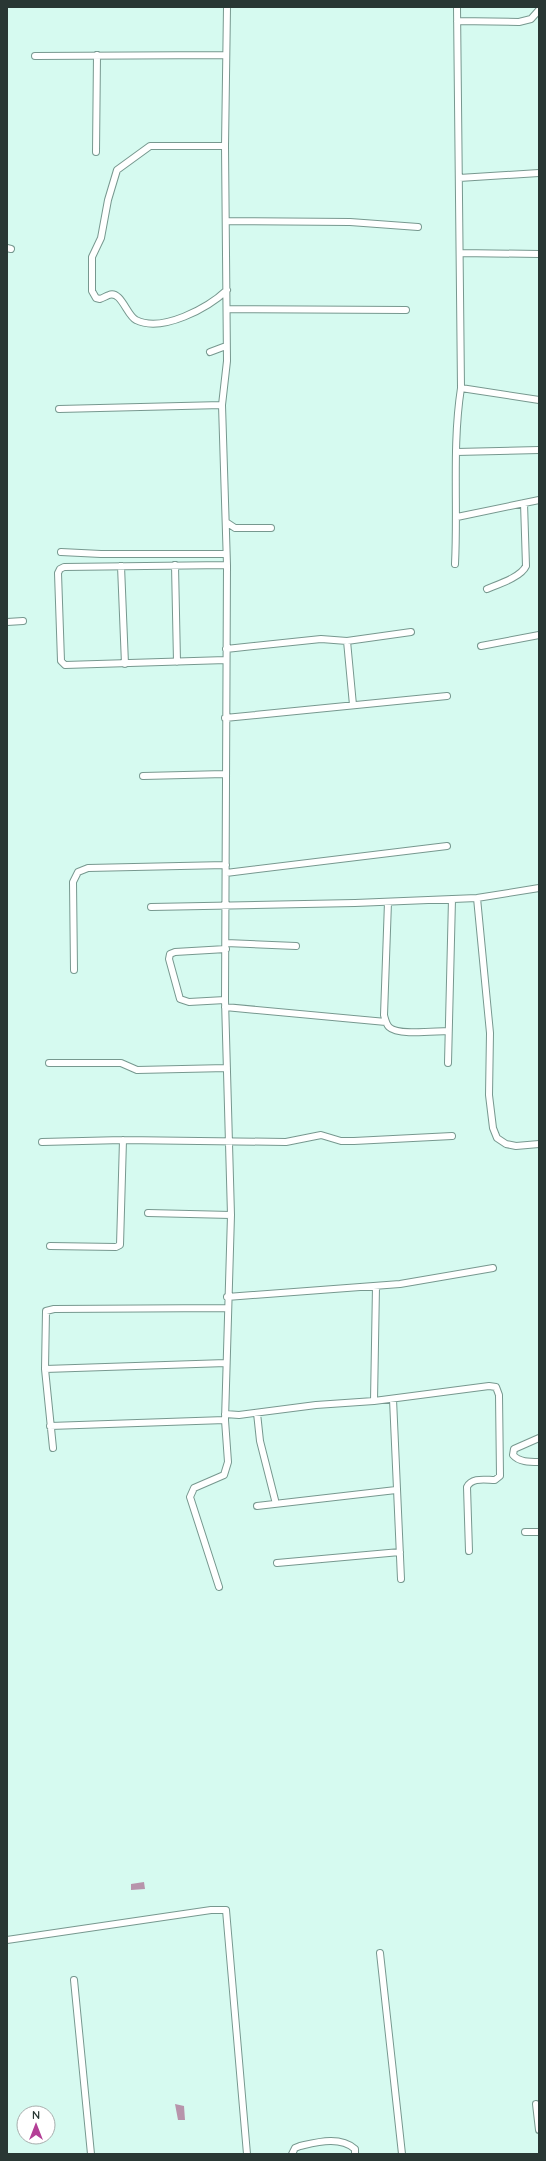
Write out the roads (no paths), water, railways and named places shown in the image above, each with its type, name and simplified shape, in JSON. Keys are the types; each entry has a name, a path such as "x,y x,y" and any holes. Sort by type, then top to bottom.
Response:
{"street":[{"path":"219,1587 190,1497 194,1488 220,1477 225,1471 228,1462 225,1417 227,1308 231,1215 225,1007 225,718 227,565 222,405 227,309 225,146 227,7"},
{"path":"455,564 457,517 457,412 461,388 457,7"},
{"path":"457,21 519,22 531,19 539,10"},
{"path":"96,152 97,55"},
{"path":"35,56 226,56"},
{"path":"225,146 150,146 117,170 108,200 101,238 92,257 92,291 96,298 100,299 109,294 115,295 127,308 129,314 135,320 153,323 183,317 200,310 219,298 227,290"},
{"path":"459,178 539,173"},
{"path":"227,221 342,222 418,227"},
{"path":"460,253 539,254"},
{"path":"227,309 406,310"},
{"path":"210,352 226,346"},
{"path":"461,388 539,400"},
{"path":"59,409 222,405"},
{"path":"456,452 539,450"},
{"path":"457,517 539,500"},
{"path":"487,588 511,578 526,566 524,503"},
{"path":"226,522 235,528 271,528"},
{"path":"61,552 101,554 226,554"},
{"path":"175,565 177,662"},
{"path":"226,660 67,666 61,661 58,570 64,567 227,565"},
{"path":"121,566 125,664"},
{"path":"7,622 23,621"},
{"path":"226,649 321,639 347,641 410,632"},
{"path":"481,646 539,635"},
{"path":"347,641 353,705"},
{"path":"225,718 446,696"},
{"path":"143,776 225,774"},
{"path":"226,873 447,846"},
{"path":"74,970 73,882 78,872 88,868 226,865"},
{"path":"151,907 388,902 477,898 539,888"},
{"path":"477,898 490,1033 490,1095 492,1128 497,1138 506,1144 516,1146 539,1144"},
{"path":"448,1063 452,899"},
{"path":"388,902 384,1015 386,1022 389,1027 399,1032 448,1031"},
{"path":"225,1000 189,1002 180,999 169,959 170,954 174,952 226,946 296,946"},
{"path":"225,1007 386,1022"},
{"path":"49,1063 121,1064 137,1070 227,1068"},
{"path":"42,1142 123,1140 286,1142 321,1135 341,1140 354,1141 452,1136"},
{"path":"50,1246 116,1247 120,1244 123,1140"},
{"path":"148,1213 231,1215"},
{"path":"228,1297 376,1286 421,1281 493,1268"},
{"path":"374,1401 376,1286"},
{"path":"53,1448 45,1369 44,1315 49,1310 227,1308"},
{"path":"45,1369 226,1363"},
{"path":"50,1426 225,1417 316,1405 374,1401 489,1386 496,1387 498,1390 500,1476 495,1480 474,1481 469,1483 467,1488 469,1552"},
{"path":"393,1399 401,1579"},
{"path":"257,1413 260,1442 275,1500"},
{"path":"539,1438 514,1449 513,1455 516,1459 528,1462 539,1462"},
{"path":"257,1506 396,1490"},
{"path":"525,1532 539,1532"},
{"path":"277,1563 400,1552"},
{"path":"7,1940 211,1910 226,1910 247,2154"},
{"path":"380,1953 402,2154"},
{"path":"74,1980 91,2154"},
{"path":"536,2104 539,2130"},
{"path":"292,2154 295,2148 300,2146 335,2141 349,2144 355,2149 355,2154"}]}
